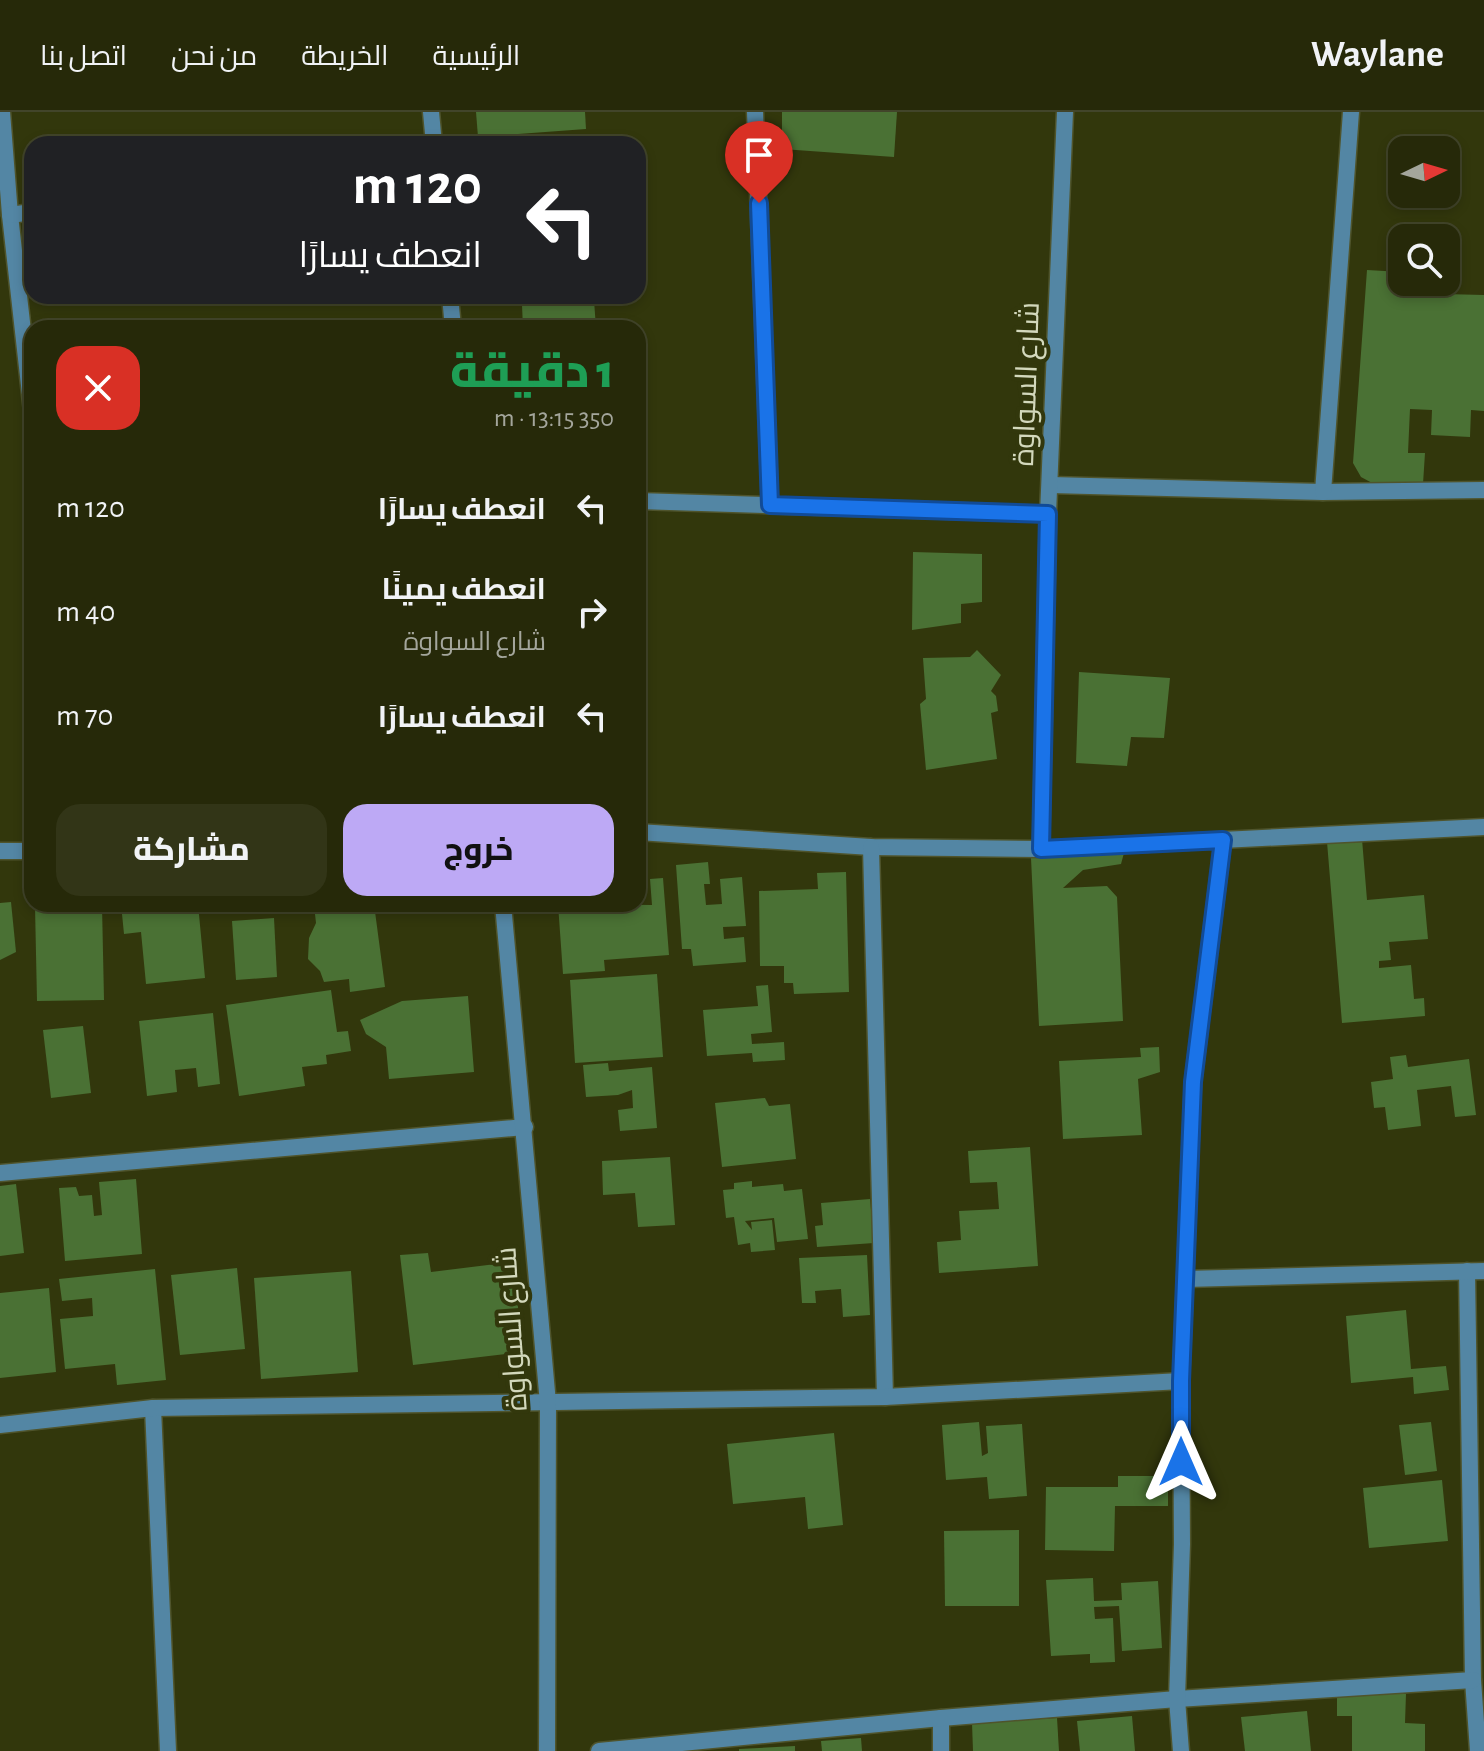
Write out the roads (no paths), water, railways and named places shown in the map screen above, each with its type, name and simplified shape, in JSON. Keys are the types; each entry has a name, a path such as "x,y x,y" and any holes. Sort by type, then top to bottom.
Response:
{"street":[{"path":"2,112 24,340"},
{"path":"431,112 433,136"},
{"path":"755,112 770,505"},
{"name":"شارع السواوة","path":"1041,849 1048,514 1065,112"},
{"path":"1323,492 1351,112"},
{"path":"10,215 24,213"},
{"path":"1051,485 1323,492 1484,490"},
{"path":"646,501 1048,514"},
{"path":"646,833 871,847 1041,849 1484,827"},
{"path":"1181,1751 1177,1699 1182,1544 1181,1381 1193,1082 1223,840"},
{"path":"871,847 885,1397"},
{"path":"0,851 24,851"},
{"name":"شارع السواوة","path":"504,912 548,1403 547,1751"},
{"path":"0,1173 525,1127"},
{"path":"1185,1279 1475,1271 1478,1538 1473,1680 1478,1751"},
{"path":"0,1425 153,1408 885,1397 1181,1381"},
{"path":"153,1408 168,1751"},
{"path":"599,1751 941,1718 1473,1680"},
{"path":"941,1718 941,1751"}]}
